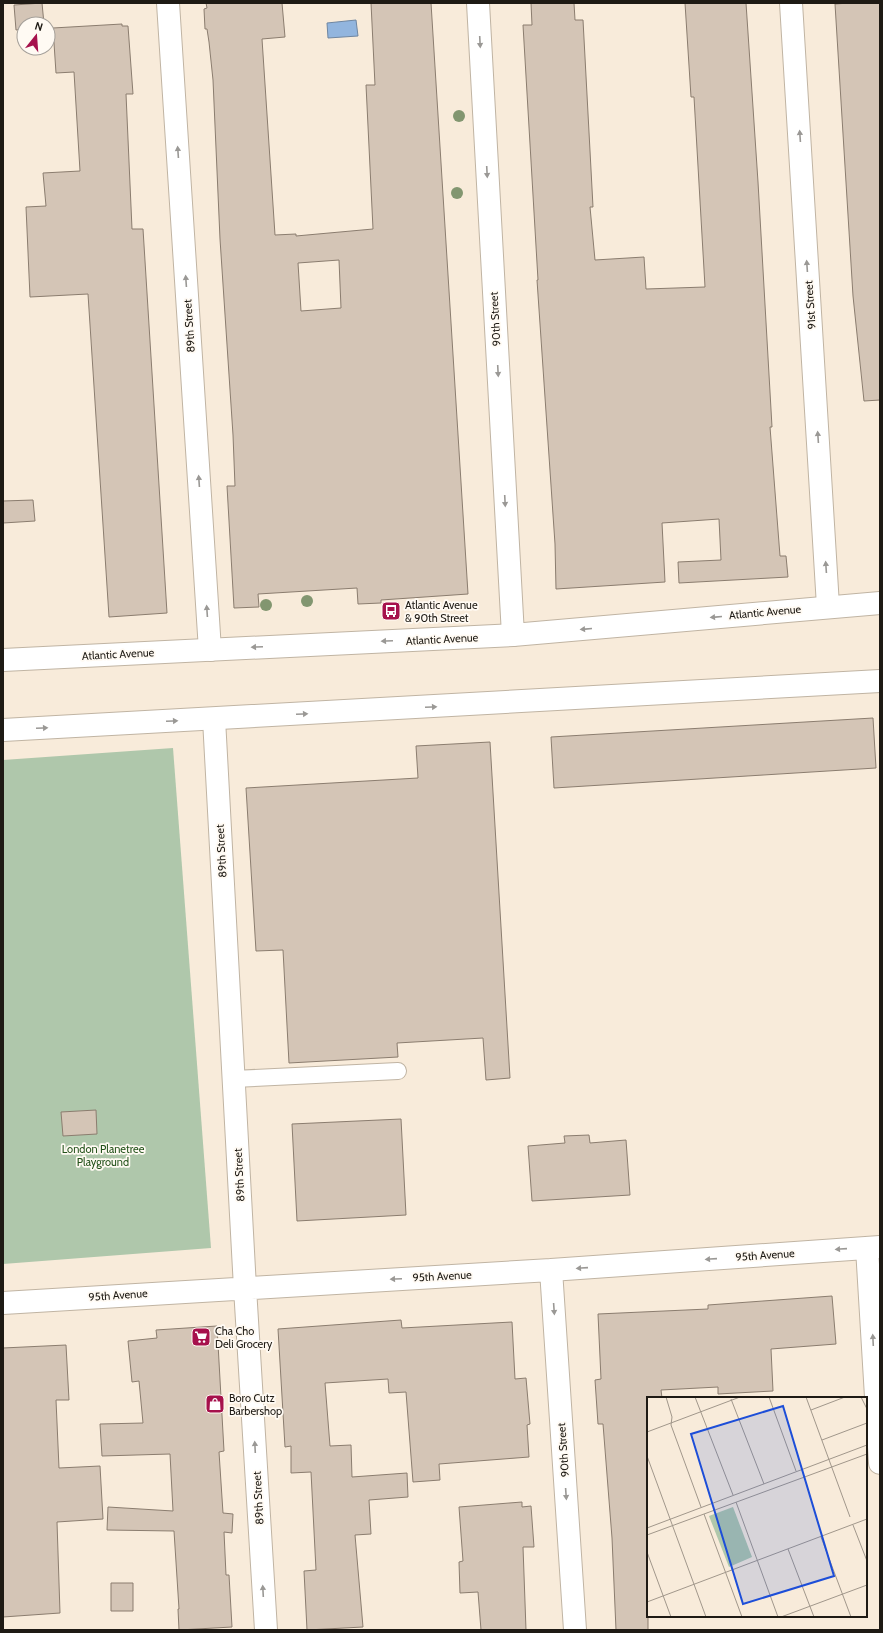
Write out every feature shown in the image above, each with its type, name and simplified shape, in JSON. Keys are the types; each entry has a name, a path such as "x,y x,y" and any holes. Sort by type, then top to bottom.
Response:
{"street":[{"name":"89th Street","path":"168,3 210,650"},
{"name":"90th Street","path":"478,3 513,636"},
{"name":"91st Street","path":"791,3 828,606"},
{"name":"Atlantic Avenue","path":"3,660 513,636 828,606 880,603"},
{"path":"3,730 880,681"},
{"name":"89th Street","path":"214,719 245,1288 266,1630"},
{"path":"873,1247 880,1463"},
{"name":"95th Avenue","path":"3,1303 551,1270 873,1247"},
{"name":"90th Street","path":"551,1270 574,1630"}],"lane":[{"path":"234,1079 398,1071"}],"green space":[{"name":"London Planetree Playground","path":"173,748 211,1248 3,1264 3,760"}],"water":[{"path":"356,20 358,36 328,38 327,23"}],"building":[{"path":"42,3 43,16 16,16 16,30 14,5"},
{"path":"206,3 282,3 285,37 262,39 275,235 296,234 296,236 373,229 366,85 375,85 371,3 431,3 468,594 381,600 381,603 358,604 357,588 258,594 259,607 234,608 227,486 235,486 233,435 220,239 213,80 207,29 205,29 204,9 207,8","holes":["339,260 341,308 301,311 298,263"]},
{"path":"531,3 574,3 575,20 583,20 593,207 590,207 595,260 644,257 646,289 705,287 694,97 691,97 685,3 746,3 772,427 770,427 780,556 786,556 788,577 679,583 678,562 721,560 719,519 662,523 665,582 556,589 555,544 537,280 523,25 532,25"},
{"path":"880,3 880,400 864,401 853,296 835,4"},
{"path":"122,24 122,26 128,26 133,94 126,94 132,229 143,229 167,613 109,617 88,294 30,297 26,207 46,206 43,173 80,171 74,72 56,73 56,28"},
{"path":"33,500 35,521 3,523 3,501"},
{"path":"873,718 876,768 554,788 551,737"},
{"path":"490,742 510,1078 486,1080 483,1038 397,1043 398,1057 289,1063 283,950 256,951 246,788 418,778 416,746"},
{"path":"96,1110 97,1134 63,1136 61,1112"},
{"path":"401,1119 406,1215 297,1221 292,1124"},
{"path":"589,1135 590,1143 626,1140 630,1195 532,1201 528,1146 565,1143 564,1136"},
{"path":"832,1296 836,1344 771,1349 773,1391 718,1394 718,1387 661,1390 662,1397 647,1397 648,1630 616,1630 612,1538 603,1424 598,1424 595,1380 601,1379 598,1314 708,1309 708,1305"},
{"path":"401,1320 402,1328 512,1322 515,1379 526,1378 530,1424 527,1425 529,1457 439,1464 440,1480 413,1482 406,1392 389,1393 388,1379 325,1383 330,1446 351,1445 352,1477 407,1473 408,1497 369,1500 371,1534 355,1535 363,1627 307,1630 304,1571 316,1570 311,1472 291,1473 291,1446 285,1447 278,1329"},
{"path":"217,1326 224,1451 219,1452 223,1513 233,1514 232,1533 224,1532 226,1575 229,1575 232,1627 179,1630 174,1531 107,1530 108,1507 173,1511 170,1454 102,1456 100,1424 143,1423 139,1381 132,1382 128,1341 157,1338 156,1330"},
{"path":"66,1345 69,1400 56,1400 59,1468 100,1466 103,1519 57,1522 60,1613 3,1617 3,1348"},
{"path":"522,1502 522,1507 531,1506 534,1547 523,1547 526,1630 481,1630 478,1592 460,1593 459,1562 463,1561 459,1507"},
{"path":"111,1583 133,1583 133,1611 111,1611"}],"place":[{"name":"Atlantic Avenue & 90th Street","path":"391,611"},
{"name":"Cha Cho Deli Grocery","path":"201,1337"},
{"name":"Boro Cutz Barbershop","path":"215,1404"}]}
